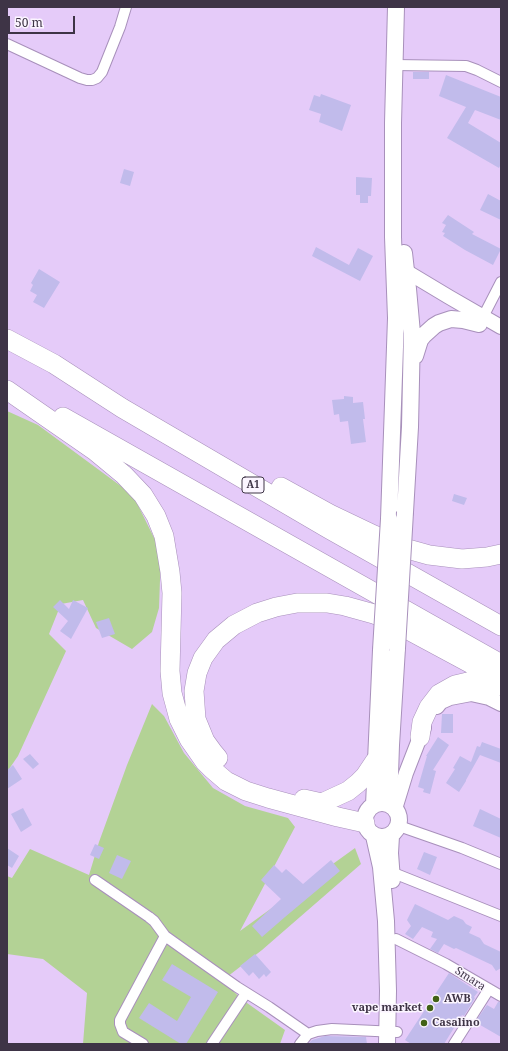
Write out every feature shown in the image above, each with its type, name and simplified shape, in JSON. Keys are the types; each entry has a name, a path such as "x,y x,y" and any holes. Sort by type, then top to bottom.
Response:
{"highway":[{"name":"A1","path":"7,339 54,364 129,412 329,529 501,626"},
{"path":"54,364 150,413 330,514 404,548 429,555 450,558 475,559 501,554"},
{"path":"7,388 79,425 501,664"},
{"path":"7,388 94,451 124,475 143,495 156,516 164,536 172,593 170,671 172,693 179,719 189,739 205,762 226,781 246,791 268,798 338,817 377,814"},
{"path":"377,814 322,803 283,793 265,787 239,774 224,764 205,741 196,719 194,703 197,673 203,658 216,640 234,625 257,613 276,607 297,603 327,603 374,614 466,660 501,680"},
{"path":"420,737 422,722 429,707 439,694 455,685 472,681 485,682 501,686"},
{"path":"322,803 348,791 362,779 376,761"}],"main road":[{"path":"396,7 399,65"},
{"path":"392,1038 385,914 377,814 376,761 404,512 410,427 412,333 393,237 393,123 405,7"},
{"path":"395,831 385,838 380,838 377,814 393,712 389,649 389,519 396,343 401,273"},
{"path":"411,367 420,340 434,326 451,319 481,320"},
{"path":"377,814 398,814 400,820 395,831 391,872 396,938 392,1038"}],"street":[{"path":"7,44 80,78 92,80 97,78 102,72 120,28 126,7"},
{"path":"399,65 466,66 501,82"},
{"path":"401,273 481,320 501,335"},
{"path":"481,320 501,282"},
{"path":"481,320 501,327"},
{"path":"377,814 406,773 420,737 435,710 442,702 450,698 471,694 489,698 501,704"},
{"path":"395,831 462,848 501,864"},
{"path":"391,872 501,916"},
{"path":"95,880 149,916 165,936 231,983 308,1034"},
{"path":"143,1044 123,1032 120,1020 165,936"},
{"name":"Smara","path":"396,938 446,964 489,989 454,1044"},
{"path":"489,989 501,996"},
{"path":"212,1044 246,993"},
{"path":"300,1044 308,1034 332,1029 392,1038"}],"green space":[{"path":"7,411 38,425 133,495 161,552 159,608 152,632 132,649 96,628 83,600 61,604 49,634 66,651 18,756 7,772"},
{"path":"152,704 164,716 184,753 213,788 245,806 288,818 295,827 240,931 355,848 361,864 262,950 223,980 240,998 285,1030 280,1044 83,1044 87,993 43,959 7,954 7,876 12,878 30,849 89,875 99,842 127,765"}],"building":[{"path":"413,72 429,72 429,79 413,79"},
{"path":"446,75 501,97 501,120 475,110 468,123 501,143 501,164 499,168 447,138 466,107 439,96"},
{"path":"321,94 351,105 342,131 319,122 321,114 309,110 314,95 320,97"},
{"path":"124,169 134,172 130,186 120,183"},
{"path":"356,177 372,178 371,196 368,196 368,203 360,203 360,195 356,195"},
{"path":"488,194 501,201 501,220 480,210"},
{"path":"448,215 474,232 472,234 501,249 493,265 443,236 445,233 442,232 446,225 442,223"},
{"path":"316,247 349,265 358,248 373,256 360,281 312,256"},
{"path":"39,269 60,282 44,308 33,302 37,295 30,291 33,285 31,283"},
{"path":"344,396 353,397 353,403 363,402 365,419 363,419 366,442 351,444 348,421 340,422 339,414 334,415 332,400 344,399"},
{"path":"454,494 467,498 464,505 452,501"},
{"path":"60,600 69,609 73,600 88,608 71,639 60,631 68,621 53,607"},
{"path":"109,618 115,634 102,638 96,622"},
{"path":"442,714 453,714 453,733 441,733"},
{"path":"438,737 449,745 433,770 436,771 430,794 423,792 424,789 418,787 426,756"},
{"path":"482,742 501,749 501,763 480,755 459,792 446,783 455,769 453,768 460,756 471,762 477,746 480,747"},
{"path":"30,754 39,764 33,769 23,759"},
{"path":"13,765 22,779 7,789 7,770"},
{"path":"23,808 32,825 21,832 11,814"},
{"path":"480,809 501,819 501,838 473,826"},
{"path":"95,844 104,848 99,859 90,855"},
{"path":"7,848 19,856 12,868 7,865"},
{"path":"424,852 437,857 430,875 417,869"},
{"path":"117,855 131,861 122,879 109,873"},
{"path":"331,860 340,871 262,937 252,926 281,899 261,880 274,865 282,873 286,869 303,884"},
{"path":"415,904 448,920 454,916 463,920 466,924 472,927 469,933 480,938 484,944 501,952 501,968 496,971 492,965 444,944 438,953 430,949 437,939 431,937 433,932 422,927 413,939 405,934 411,926 407,920"},
{"path":"255,954 271,972 266,977 264,974 259,979 253,972 249,976 240,966"},
{"path":"172,964 218,992 186,1044 181,1044 139,1018 149,1003 177,1021 191,997 162,980"},
{"path":"449,973 478,992 474,997 475,998 464,1016 462,1015 444,1044 411,1044 405,1040"},
{"path":"498,1002 501,1002 501,1037 475,1022 487,1005 494,1009"},
{"path":"325,1036 366,1037 367,1044 308,1044 312,1040"}],"place":[{"name":"AWB","path":"436,999"},
{"name":"vape market","path":"430,1008"},
{"name":"Casalino","path":"424,1023"}]}
